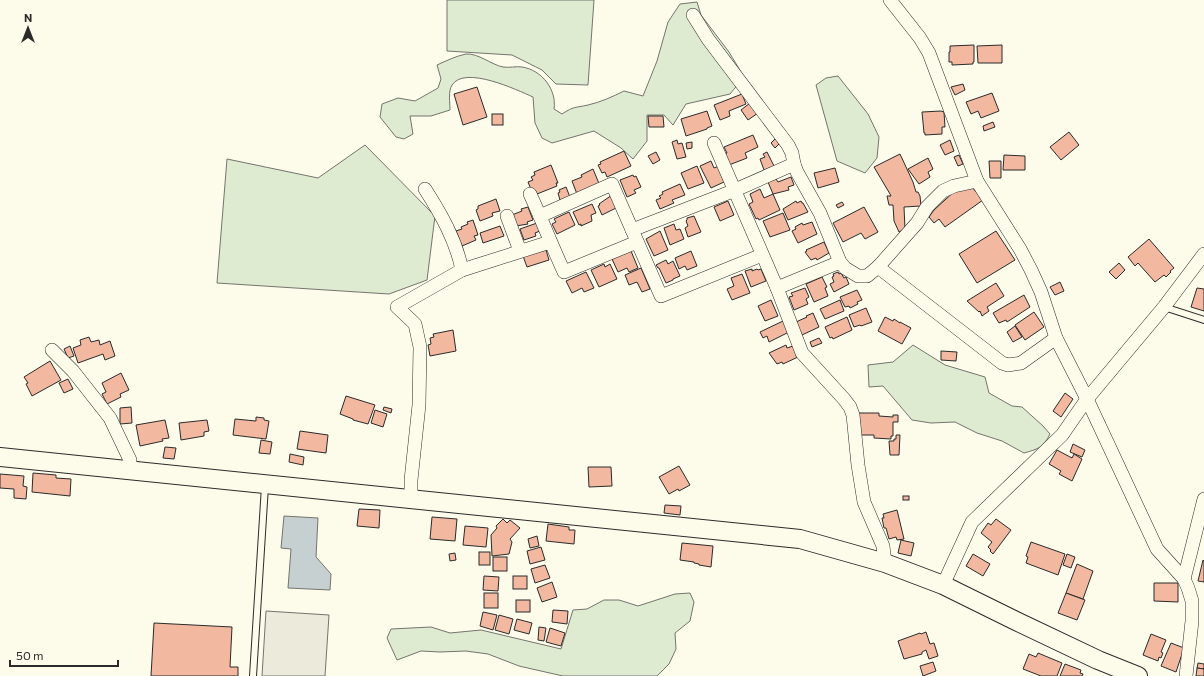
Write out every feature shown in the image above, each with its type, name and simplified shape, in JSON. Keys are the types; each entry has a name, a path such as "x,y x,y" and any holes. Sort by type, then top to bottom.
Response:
{"street":[{"path":"890,0 920,38 929,53 977,180 1016,242 1042,292 1056,338 1087,399 1157,549 1184,579 1192,601 1192,621 1186,676"},
{"path":"694,15 708,39 788,145 792,153 797,172 820,213 840,262 845,268 858,276 867,276 878,267 917,224 927,207 943,191 954,186 977,180"},
{"path":"714,143 733,191 777,288 802,353 850,407 853,415 858,465 864,502 883,546 885,563"},
{"path":"530,194 564,272 635,236 794,164"},
{"path":"540,216 612,184 661,296 762,255"},
{"path":"425,189 439,211 451,235 462,270"},
{"path":"507,216 520,251"},
{"path":"411,499 411,480 419,405 420,347 415,324 397,307 462,270 550,242"},
{"path":"943,585 972,522 1062,435 1087,399 1164,307 1204,254"},
{"path":"777,288 840,262"},
{"path":"878,267 1002,363 1008,365 1021,363 1056,338"},
{"path":"52,350 73,371 110,418 130,460 129,470"},
{"path":"0,457 800,539 885,563 943,585 1098,660 1138,676"},
{"path":"1184,579 1204,499"}],"lane":[{"path":"1164,307 1204,320"},
{"path":"253,676 265,484"}],"green space":[{"path":"447,0 594,0 588,85 556,84 542,70 512,55 447,51"},
{"path":"697,2 701,15 729,52 744,77 730,94 686,104 673,125 664,115 647,115 647,141 633,159 621,148 594,131 552,143 542,138 535,123 533,97 504,85 479,78 468,77 459,79 452,85 450,94 450,110 431,116 410,116 413,134 404,139 396,137 380,117 382,104 398,98 415,101 438,88 441,79 437,65 466,54 475,55 503,67 522,67 536,72 547,82 550,88 553,95 554,109 562,114 572,108 588,105 624,91 643,96 657,61 668,22 680,4"},
{"path":"838,76 868,114 879,137 877,158 865,173 837,161 816,85 826,78"},
{"path":"365,145 435,216 427,280 389,294 217,283 227,159 318,178"},
{"path":"913,345 945,365 985,377 989,393 1012,406 1022,407 1043,426 1050,434 1045,442 1037,449 1024,453 1002,441 977,433 955,422 931,423 912,420 883,386 869,387 868,365 893,362"},
{"path":"690,593 694,602 690,621 675,633 676,649 669,664 657,676 563,676 519,666 488,654 466,651 421,651 397,660 387,638 391,629 431,627 450,633 481,630 561,649 573,610 587,609 604,600 619,600 638,606 675,594"}],"shaded area":[{"path":"284,516 318,518 316,557 331,574 330,590 288,588 291,549 281,548"},
{"path":"266,611 329,615 325,676 262,676"}],"building":[{"path":"974,45 973,64 952,65 952,62 949,62 950,46"},
{"path":"1002,45 1002,63 978,63 977,46"},
{"path":"963,84 965,90 955,95 951,87"},
{"path":"477,87 487,117 463,125 454,94"},
{"path":"992,93 999,111 981,118 978,111 971,114 966,102"},
{"path":"742,94 746,104 729,111 730,116 720,120 714,105"},
{"path":"750,103 758,113 748,120 741,110"},
{"path":"707,111 712,126 686,136 681,119"},
{"path":"922,112 944,112 945,127 942,127 942,134 925,135"},
{"path":"492,114 503,114 503,125 492,125"},
{"path":"648,116 663,116 664,127 649,127"},
{"path":"993,122 995,127 984,131 983,126"},
{"path":"1069,132 1079,145 1061,160 1050,147"},
{"path":"753,135 758,147 745,153 747,158 729,165 725,154 727,153 724,147"},
{"path":"776,138 780,143 775,148 771,143"},
{"path":"677,140 678,144 682,143 686,157 677,159 672,142"},
{"path":"950,140 954,151 945,155 940,145"},
{"path":"692,142 692,148 687,149 686,143"},
{"path":"624,151 631,166 607,177 605,172 602,173 598,165 601,164 600,162"},
{"path":"656,152 660,160 653,164 648,156"},
{"path":"767,152 774,166 764,170 760,159 765,157 763,154"},
{"path":"900,154 916,192 918,192 920,196 921,206 904,207 905,229 899,232 894,221 893,205 889,205 887,196 891,196 874,167"},
{"path":"959,155 963,164 958,166 954,157"},
{"path":"1004,155 1025,156 1025,170 1003,170"},
{"path":"928,158 933,169 928,172 930,177 919,184 908,169"},
{"path":"711,161 714,168 719,166 725,179 723,179 724,182 711,188 700,166"},
{"path":"989,161 1001,161 1001,178 990,178"},
{"path":"551,165 558,183 556,183 557,186 537,194 535,190 532,192 528,182 533,180 531,177 535,175 534,172"},
{"path":"697,166 704,183 688,189 681,173"},
{"path":"835,168 839,182 818,188 814,173"},
{"path":"593,169 600,186 577,194 572,181 582,177 581,175"},
{"path":"633,175 634,177 636,176 641,187 634,190 636,193 627,197 620,180"},
{"path":"791,177 794,185 788,187 789,190 773,194 768,182 776,179 778,182"},
{"path":"680,184 685,195 672,200 674,203 660,209 656,200 661,198 659,196 663,194 662,192"},
{"path":"971,186 983,200 945,227 939,219 934,223 929,217 934,210 956,190"},
{"path":"566,187 570,197 560,200 558,193 560,192 559,190"},
{"path":"760,189 764,198 773,194 780,210 759,220 758,218 756,219 749,204 753,202 750,194"},
{"path":"612,195 618,207 602,215 598,206 600,205 599,204"},
{"path":"496,199 500,211 492,213 493,216 480,221 476,210 478,209 478,206"},
{"path":"728,201 734,215 720,221 714,207"},
{"path":"796,201 797,203 801,201 808,212 788,220 783,209"},
{"path":"842,202 844,205 838,208 836,205"},
{"path":"592,204 596,213 591,215 592,221 581,226 581,224 579,225 573,212"},
{"path":"528,207 533,220 527,222 528,224 516,226 512,215 522,211 521,209"},
{"path":"864,207 878,232 865,239 861,233 843,242 833,223"},
{"path":"569,212 575,225 557,234 552,224 556,222 554,219"},
{"path":"783,213 790,230 770,237 763,221"},
{"path":"694,216 701,232 688,237 685,228 688,226 686,221 687,218"},
{"path":"473,220 478,235 474,236 476,240 462,246 456,231 462,229 461,227 468,224 467,222"},
{"path":"812,222 817,234 798,243 792,231 796,229 795,227 802,223 803,225"},
{"path":"537,223 540,231 535,233 536,236 524,240 520,229"},
{"path":"674,224 676,230 680,229 684,239 670,245 664,228"},
{"path":"500,226 504,236 483,243 480,233"},
{"path":"660,231 668,250 654,256 646,239"},
{"path":"996,231 1015,260 977,283 959,254"},
{"path":"1149,239 1174,268 1166,277 1164,275 1155,282 1138,263 1135,266 1128,257"},
{"path":"824,242 829,253 817,260 816,258 811,260 805,252 807,251 806,250"},
{"path":"546,250 549,260 527,267 523,256"},
{"path":"631,251 638,268 629,272 627,268 618,272 612,259"},
{"path":"691,251 697,266 687,270 685,266 679,269 675,258"},
{"path":"666,260 668,264 673,261 680,276 666,283 656,265"},
{"path":"1119,263 1125,270 1116,279 1109,272"},
{"path":"604,264 605,267 610,264 617,279 599,287 591,270"},
{"path":"641,268 650,289 642,292 637,282 629,285 625,275"},
{"path":"752,269 752,271 761,269 766,281 751,287 745,271"},
{"path":"586,272 594,288 584,292 582,288 572,293 566,281"},
{"path":"838,272 839,274 841,273 844,278 846,277 849,284 834,292 830,284 834,282 832,277 834,276 833,274"},
{"path":"742,274 750,293 732,300 727,289 734,286 731,278"},
{"path":"822,277 827,287 825,288 828,296 814,302 806,284"},
{"path":"1060,282 1064,291 1055,295 1050,287"},
{"path":"996,283 1004,296 987,307 989,311 982,316 980,311 979,312 967,301"},
{"path":"805,288 809,297 806,299 808,304 794,310 789,297 793,296 791,293"},
{"path":"1197,288 1204,289 1204,311 1191,307"},
{"path":"857,290 862,300 850,308 849,306 845,307 840,297"},
{"path":"1024,295 1030,307 1007,322 1006,320 999,323 993,313"},
{"path":"771,300 778,316 765,321 758,306"},
{"path":"840,300 844,311 825,319 820,309"},
{"path":"866,308 872,322 854,327 849,315"},
{"path":"1034,312 1044,327 1025,340 1015,325"},
{"path":"813,313 819,327 802,335 796,322"},
{"path":"847,317 852,330 833,339 832,337 830,338 825,327"},
{"path":"885,317 893,321 894,319 911,328 902,344 878,331"},
{"path":"783,321 789,332 769,342 767,336 763,338 760,332"},
{"path":"1015,326 1022,337 1013,342 1007,332"},
{"path":"453,330 456,351 430,356 428,345 431,344 430,338 434,337 433,334"},
{"path":"89,337 91,342 99,340 100,345 110,341 115,356 105,360 103,354 78,363 73,348 81,345 80,340"},
{"path":"819,338 822,343 812,347 810,342"},
{"path":"786,345 787,348 793,346 798,357 783,364 782,362 777,364 769,353"},
{"path":"70,346 74,356 68,358 64,349"},
{"path":"941,351 957,352 956,361 941,360"},
{"path":"50,361 61,380 32,396 26,384 28,383 24,377"},
{"path":"121,373 129,390 120,394 121,397 107,404 102,394 106,392 102,383"},
{"path":"68,379 73,389 64,393 59,383"},
{"path":"1065,393 1073,399 1061,417 1053,411"},
{"path":"346,396 375,405 368,424 353,420 340,414"},
{"path":"131,407 132,423 120,424 120,408"},
{"path":"384,407 392,409 391,413 383,410"},
{"path":"375,410 387,414 383,427 371,423"},
{"path":"859,413 879,413 879,416 893,417 893,415 898,415 898,422 893,422 893,436 891,436 891,439 874,438 874,435 860,435"},
{"path":"256,417 264,418 264,420 269,421 266,439 233,435 235,419 256,421"},
{"path":"165,420 169,438 162,439 163,441 140,446 136,425"},
{"path":"207,420 209,431 204,432 204,436 181,440 179,423"},
{"path":"300,431 328,435 326,453 297,449"},
{"path":"896,435 900,435 899,455 890,455 889,441 894,441 894,439 896,439"},
{"path":"261,440 272,442 270,454 259,453"},
{"path":"1073,444 1085,450 1082,457 1070,452"},
{"path":"165,447 176,448 174,459 163,458"},
{"path":"1057,450 1072,458 1074,454 1082,459 1072,481 1059,474 1061,471 1049,464"},
{"path":"290,454 304,457 303,465 289,462"},
{"path":"679,466 690,485 669,494 659,477"},
{"path":"588,467 611,467 612,486 589,487"},
{"path":"33,473 56,475 56,478 71,479 70,496 32,492"},
{"path":"0,474 24,476 23,486 27,487 26,499 14,498 14,489 0,488"},
{"path":"903,496 909,496 909,500 903,500"},
{"path":"665,505 681,506 680,515 664,513"},
{"path":"359,509 380,510 379,528 357,526"},
{"path":"897,510 904,539 897,540 896,537 889,539 886,528 884,528 882,518 884,518 883,514"},
{"path":"432,517 457,519 455,541 430,539"},
{"path":"503,519 507,523 510,520 520,528 510,539 512,542 509,554 492,556 491,535 497,528 496,526"},
{"path":"996,519 1011,530 993,554 988,547 992,542 981,533 988,523 991,525"},
{"path":"548,524 569,527 569,530 575,530 574,544 546,541"},
{"path":"465,526 488,528 486,547 463,545"},
{"path":"537,536 539,546 530,548 528,539"},
{"path":"901,540 914,543 911,556 898,553"},
{"path":"1031,542 1065,554 1058,575 1026,563 1028,557 1026,556"},
{"path":"682,543 713,546 711,567 680,560"},
{"path":"541,547 545,560 530,564 527,551"},
{"path":"479,552 490,552 490,565 479,565"},
{"path":"455,553 456,560 450,561 449,554"},
{"path":"973,554 990,564 983,576 966,566"},
{"path":"1067,554 1075,557 1071,568 1063,565"},
{"path":"493,557 507,557 507,571 493,571"},
{"path":"1203,560 1204,561 1204,582 1198,581"},
{"path":"1077,564 1093,571 1083,599 1066,593"},
{"path":"545,565 550,578 535,583 531,569"},
{"path":"484,576 499,577 498,591 483,590"},
{"path":"513,576 527,576 527,589 513,589"},
{"path":"552,582 557,597 542,602 537,588"},
{"path":"1154,583 1178,583 1178,602 1154,601"},
{"path":"484,593 498,593 498,608 484,608"},
{"path":"1066,593 1085,600 1077,620 1058,613"},
{"path":"516,600 530,600 530,612 516,612"},
{"path":"553,610 568,611 567,624 552,622"},
{"path":"483,612 497,615 493,630 480,626"},
{"path":"499,615 513,619 509,634 495,630"},
{"path":"517,619 532,623 529,634 514,630"},
{"path":"154,623 232,627 230,667 238,667 238,676 151,676"},
{"path":"539,627 546,628 544,641 538,640"},
{"path":"550,628 565,633 561,646 546,642"},
{"path":"926,632 930,644 934,643 938,656 929,659 926,650 922,652 922,654 904,659 898,641"},
{"path":"1151,634 1166,640 1161,652 1163,653 1161,658 1159,657 1158,661 1143,655"},
{"path":"1171,643 1184,648 1176,672 1161,666"},
{"path":"1038,653 1062,663 1057,676 1041,676 1023,669 1029,654 1036,657"},
{"path":"933,662 936,671 923,676 920,666"},
{"path":"1198,663 1204,664 1204,669 1197,668"},
{"path":"1065,664 1081,670 1080,673 1083,674 1082,676 1060,676"},
{"path":"1197,668 1204,669 1204,676 1196,676"}]}
